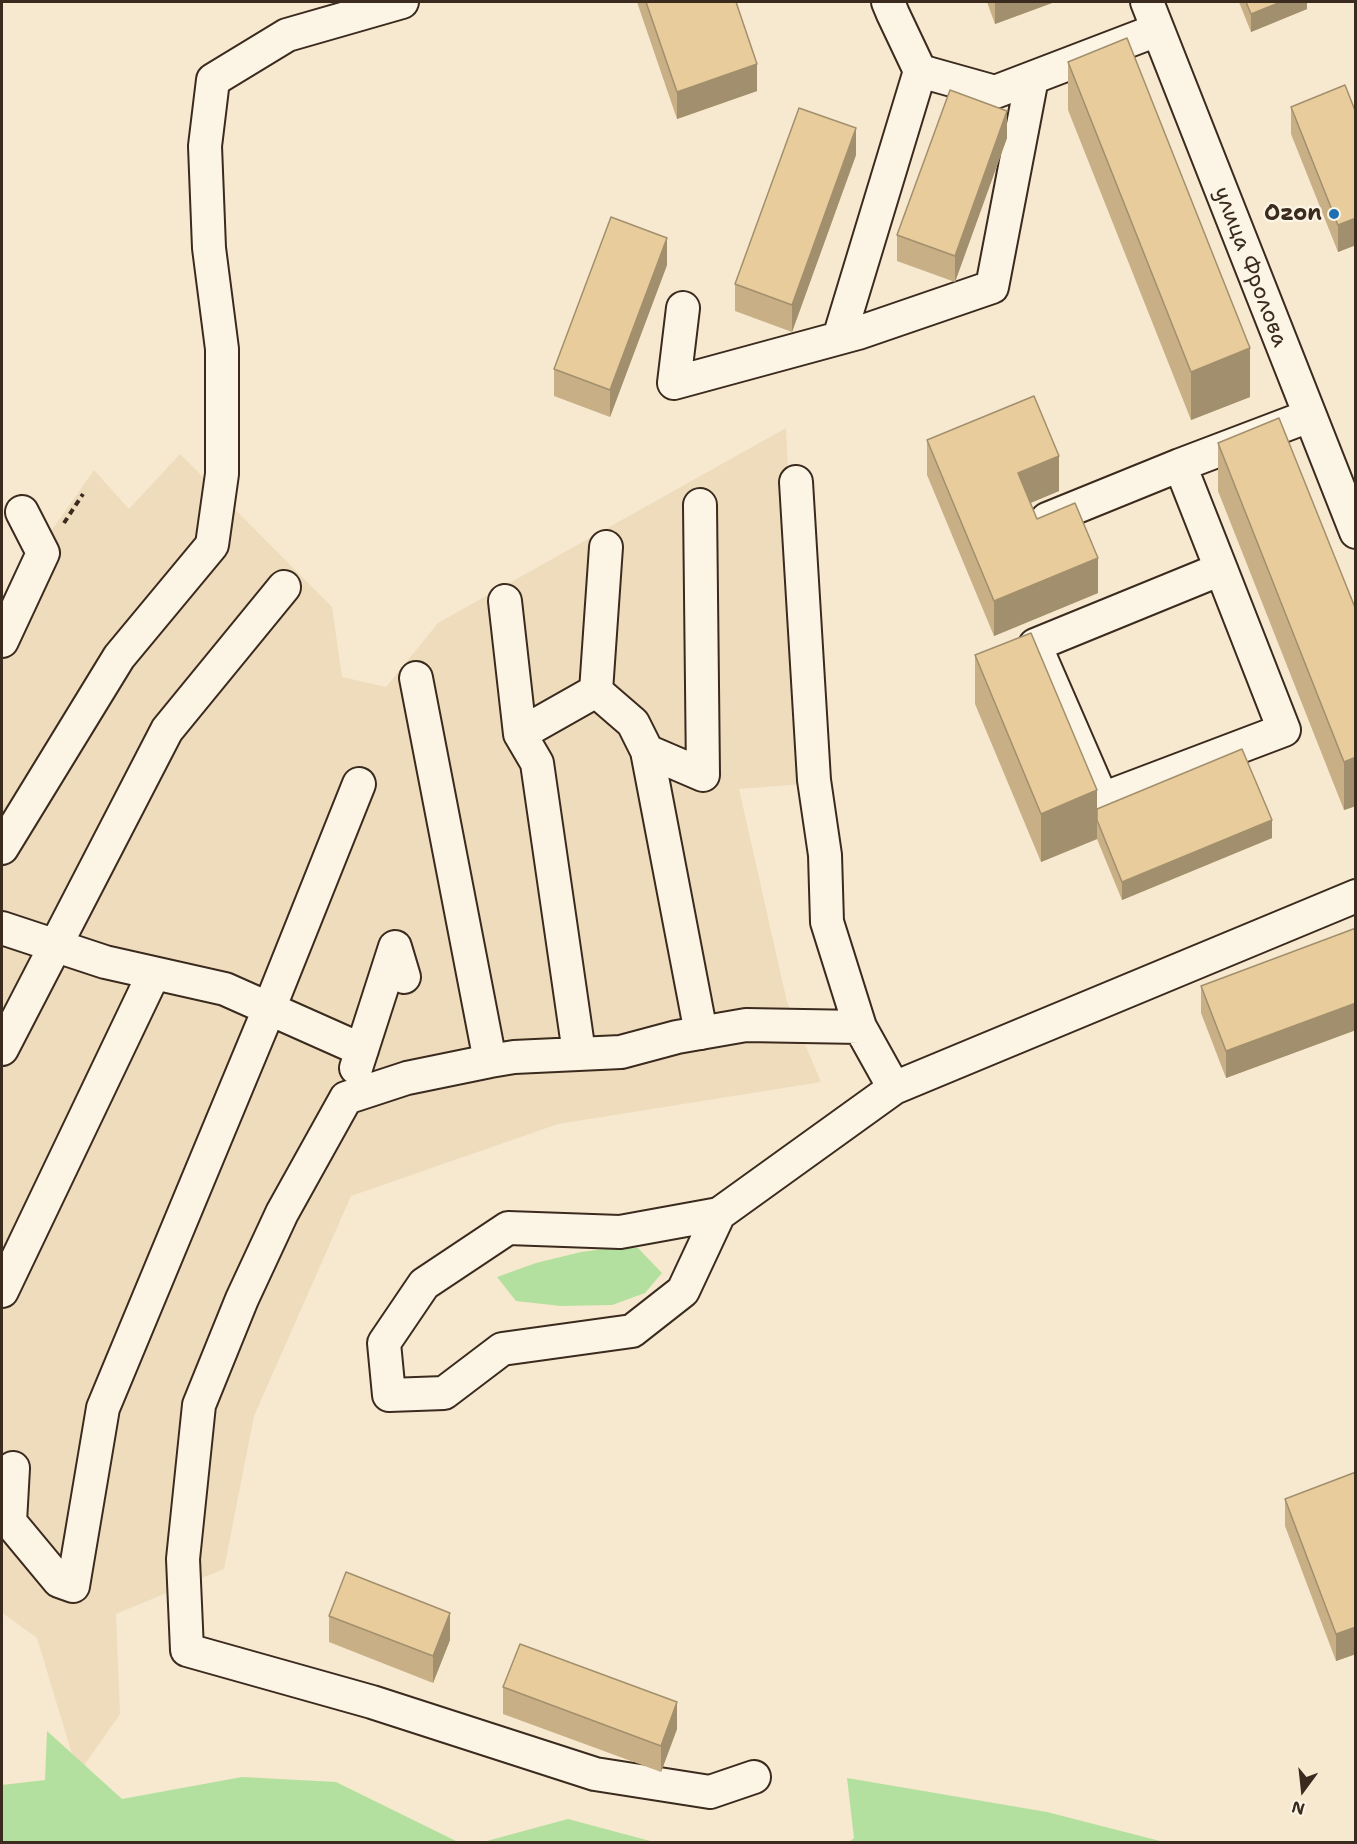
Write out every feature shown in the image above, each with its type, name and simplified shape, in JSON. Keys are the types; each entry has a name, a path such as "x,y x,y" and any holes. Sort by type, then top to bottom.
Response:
{"street":[{"path":"2,848 119,657 212,545 222,474 222,360 209,248 205,146 213,80 287,35 402,2"},
{"path":"840,338 920,71 888,2"},
{"path":"920,71 995,92 1032,78 1152,16"},
{"name":"улица Фролова","path":"1152,16 1356,532"},
{"path":"683,308 674,383 840,338 992,287 1032,78"},
{"path":"1047,519 1309,416"},
{"path":"1180,465 1221,569 1284,730 1102,799 1035,645 1221,569"},
{"path":"796,482 814,780 825,855 827,922 860,1027 894,1088"},
{"path":"647,751 704,775 700,505"},
{"path":"2,641 43,553 22,512"},
{"path":"597,691 606,547"},
{"path":"2,1049 167,730 284,587"},
{"path":"505,602 520,734 537,763 579,1053"},
{"path":"416,678 490,1061"},
{"path":"597,691 633,723 647,751 701,1033"},
{"path":"520,734 597,691"},
{"path":"13,1468 10,1522 59,1581 73,1586 103,1408 269,1009 359,784"},
{"path":"719,1214 683,1291 632,1331 502,1349 444,1392 389,1395 384,1343 424,1284 508,1228 620,1232 719,1214 894,1088 1356,896"},
{"path":"2,928 105,962 225,989 362,1050"},
{"path":"404,977 395,947 346,1098 282,1214 243,1299 199,1405 183,1559 187,1650 372,1702 595,1774 710,1792 754,1777"},
{"path":"2,1291 154,973"},
{"path":"346,1098 407,1078 514,1057 621,1052 677,1037 746,1025 860,1027"}],"shaded area":[{"path":"786,428 803,784 739,789 787,1002 821,1082 558,1124 351,1196 254,1416 224,1569 116,1614 120,1714 78,1774 37,1638 4,1614 2,1605 2,601 94,470 129,509 180,454 332,607 342,677 386,687 438,623"}],"green space":[{"path":"612,1248 638,1248 662,1273 645,1293 612,1305 561,1306 516,1301 497,1277 536,1263 581,1252"},
{"path":"47,1731 122,1799 242,1777 336,1782 458,1842 2,1842 2,1785 45,1780"},
{"path":"847,1778 1047,1812 1164,1842 849,1842 854,1838"},
{"path":"568,1819 654,1842 483,1842"}],"building":[{"path":"646,2 736,2 757,64 677,92"},
{"path":"1246,2 1281,2 1251,14"},
{"path":"1127,38 1250,348 1191,372 1068,62"},
{"path":"1345,85 1356,113 1356,218 1338,225 1291,107"},
{"path":"950,90 1007,111 955,256 897,235"},
{"path":"799,108 856,128 792,305 735,284"},
{"path":"611,217 667,238 610,390 554,369"},
{"path":"1034,396 1059,456 1018,473 1037,519 1075,503 1098,558 994,601 927,440"},
{"path":"1279,418 1356,610 1356,757 1344,762 1218,443"},
{"path":"1031,633 1097,790 1041,814 975,655"},
{"path":"1242,749 1272,820 1122,882 1097,820 1097,809"},
{"path":"1356,928 1356,1003 1226,1051 1201,986"},
{"path":"1356,1472 1356,1627 1336,1634 1285,1499"},
{"path":"346,1572 450,1613 433,1656 329,1616"},
{"path":"520,1644 677,1702 661,1746 503,1687"}],"place":[{"name":"Ozon","path":"1334,214"}]}
